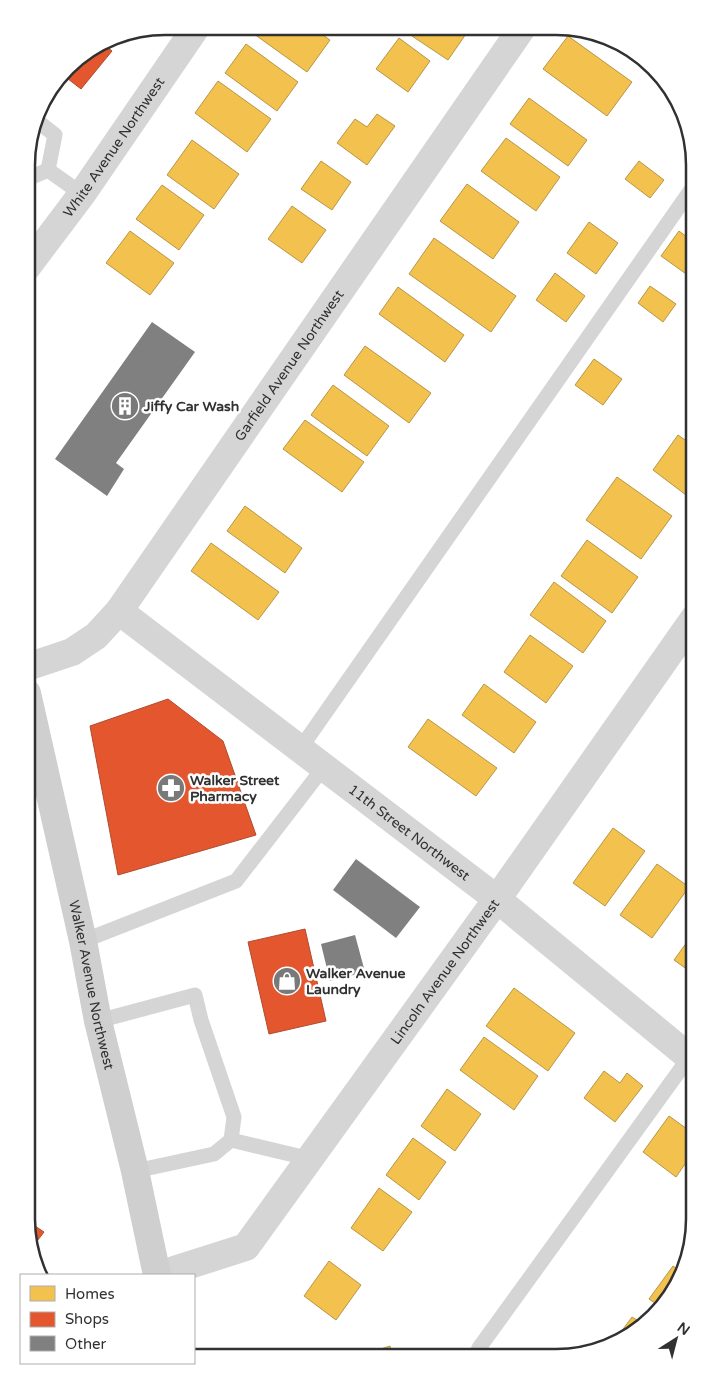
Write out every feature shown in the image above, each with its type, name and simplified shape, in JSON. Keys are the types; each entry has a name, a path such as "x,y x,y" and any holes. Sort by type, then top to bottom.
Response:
{"main road":[{"name":"Walker Avenue Northwest","path":"35,728 83,941 98,1021 135,1171 157,1274"}],"street":[{"name":"White Avenue Northwest","path":"35,256 82,194 191,35"},
{"name":"Garfield Avenue Northwest","path":"35,664 72,652 96,636 119,611 517,35"},
{"name":"11th Street Northwest","path":"119,611 497,899 686,1050"},
{"name":"Lincoln Avenue Northwest","path":"160,1274 246,1247 497,899 686,630"}],"lane":[{"path":"42,124 55,135 48,170"},
{"path":"48,170 82,194"},
{"path":"35,176 48,170"},
{"path":"300,749 686,197"},
{"path":"83,941 236,881 324,767"},
{"path":"98,1021 195,995 234,1117 231,1140 214,1154 135,1171"},
{"path":"480,1349 686,1066"},
{"path":"231,1140 311,1159"}],"building: Homes":[{"path":"255,35 323,35 330,40 307,72"},
{"path":"413,35 465,35 448,60"},
{"path":"568,36 632,82 607,116 543,69"},
{"path":"399,38 430,61 408,92 376,69"},
{"path":"246,44 298,82 277,111 225,73"},
{"path":"218,81 271,119 247,152 195,113"},
{"path":"529,98 587,140 568,166 510,124"},
{"path":"377,114 395,126 367,165 337,143 355,119 367,127"},
{"path":"506,138 560,177 536,211 481,171"},
{"path":"192,140 239,174 214,209 167,175"},
{"path":"321,161 351,182 332,210 301,189"},
{"path":"639,161 664,180 650,198 625,179"},
{"path":"467,184 519,222 493,259 440,221"},
{"path":"162,185 204,215 179,250 136,219"},
{"path":"292,206 326,230 302,263 268,239"},
{"path":"589,222 618,243 596,274 567,253"},
{"path":"130,231 174,263 150,295 106,263"},
{"path":"679,231 686,236 686,274 661,256"},
{"path":"434,238 516,296 491,332 409,274"},
{"path":"555,273 585,296 566,322 536,300"},
{"path":"650,286 676,304 663,322 638,303"},
{"path":"398,287 464,335 445,362 379,314"},
{"path":"365,346 431,393 409,423 344,375"},
{"path":"594,359 622,379 603,405 575,385"},
{"path":"333,385 389,426 367,456 311,415"},
{"path":"305,420 364,462 342,492 283,449"},
{"path":"678,435 686,441 686,495 653,470"},
{"path":"617,477 672,516 641,559 586,520"},
{"path":"245,506 302,548 285,573 227,531"},
{"path":"587,540 638,577 612,613 561,576"},
{"path":"211,543 279,592 258,620 191,571"},
{"path":"554,582 606,621 583,653 530,615"},
{"path":"530,635 573,666 546,703 504,672"},
{"path":"484,684 536,722 514,753 462,715"},
{"path":"428,719 497,768 476,796 408,747"},
{"path":"613,828 645,851 605,906 573,883"},
{"path":"657,864 686,885 686,891 652,938 620,915"},
{"path":"686,943 686,969 674,960"},
{"path":"514,988 575,1033 548,1071 486,1026"},
{"path":"484,1037 538,1076 514,1110 460,1070"},
{"path":"604,1071 620,1083 627,1073 643,1086 615,1122 584,1098"},
{"path":"447,1089 481,1114 455,1151 421,1126"},
{"path":"669,1116 686,1128 686,1163 676,1177 643,1152"},
{"path":"413,1138 446,1162 419,1200 386,1175"},
{"path":"379,1188 412,1212 383,1251 351,1228"},
{"path":"329,1261 361,1285 336,1320 304,1296"},
{"path":"673,1266 676,1268 669,1284 655,1303 649,1299"},
{"path":"632,1317 637,1320 628,1327 622,1331"}],"building: Shops":[{"path":"108,48 112,51 81,89 68,78 79,67"},
{"name":"Walker Street Pharmacy","path":"168,699 223,741 256,835 118,875 90,726"},
{"name":"Walker Avenue Laundry","path":"305,929 326,1021 269,1034 248,942"},
{"path":"35,1226 44,1232 37,1241"}],"building: Other":[{"name":"Jiffy Car Wash","path":"152,322 195,352 116,463 124,469 107,496 55,459"},
{"path":"356,859 420,907 396,938 333,890"},
{"path":"355,935 365,972 330,981 321,944"}],"place":[{"name":"Jiffy Car Wash","path":"125,406"},
{"name":"Walker Street Pharmacy","path":"171,788"},
{"name":"Walker Avenue Laundry","path":"287,981"}]}
